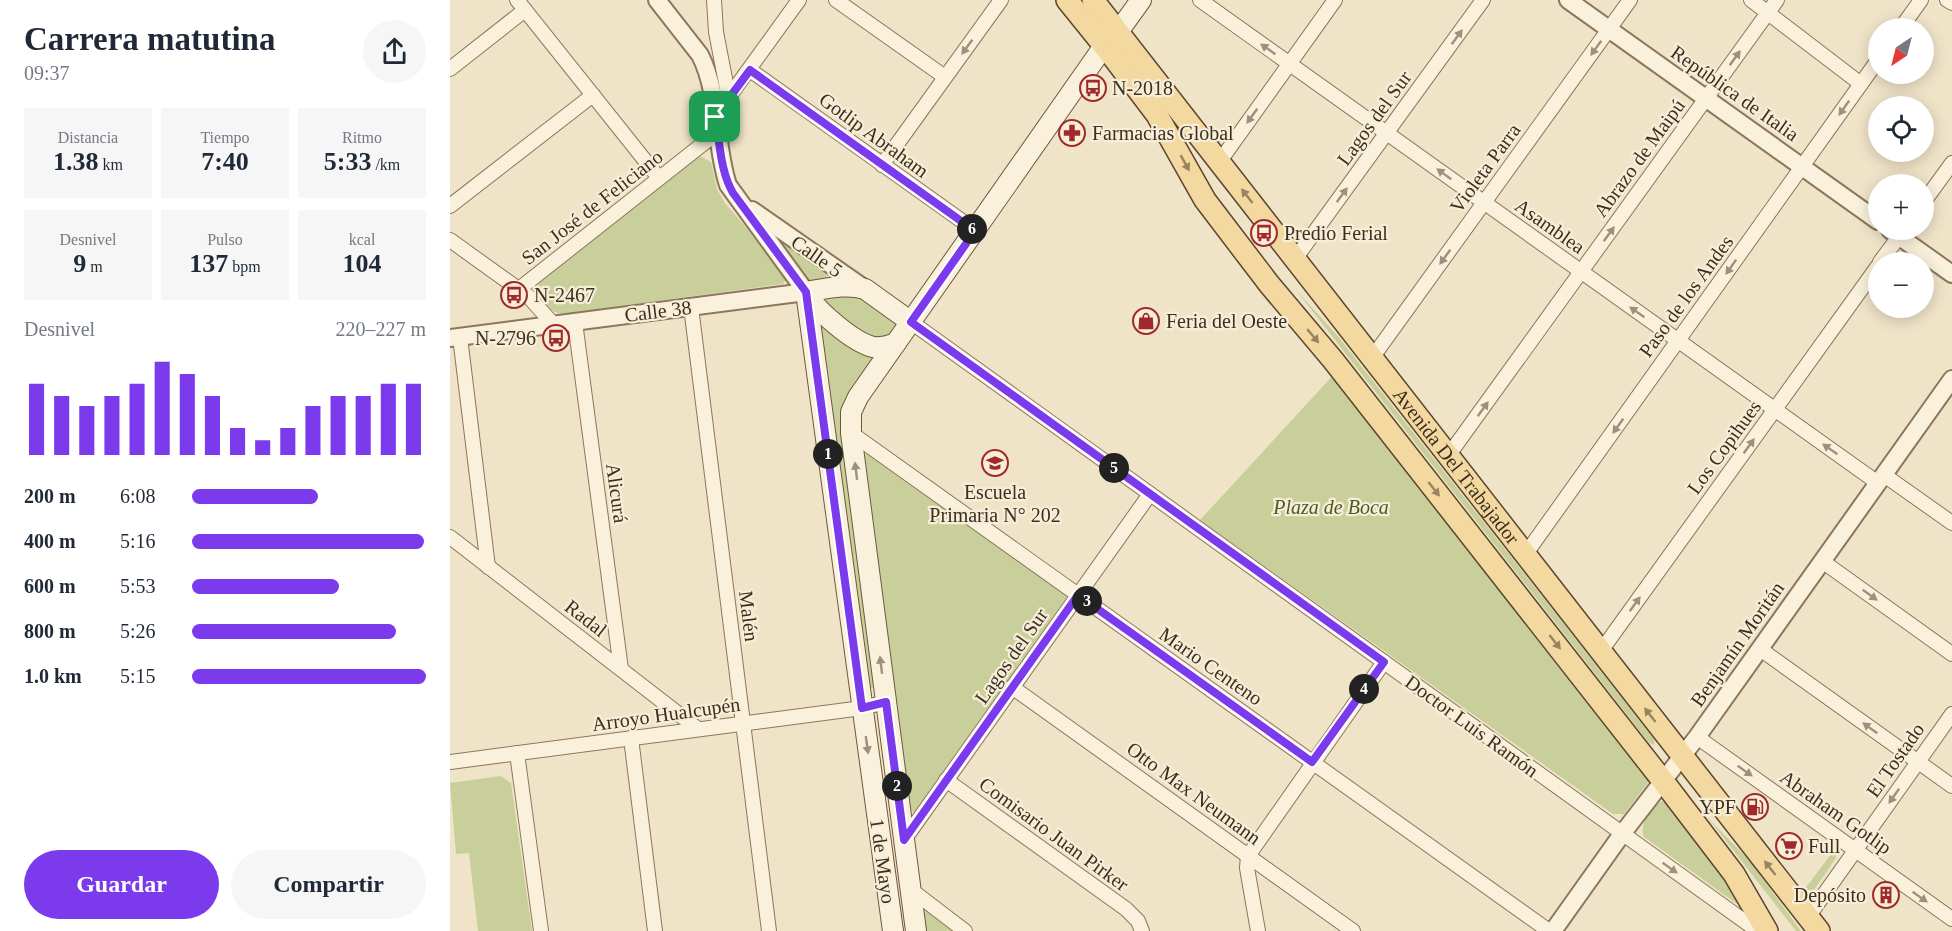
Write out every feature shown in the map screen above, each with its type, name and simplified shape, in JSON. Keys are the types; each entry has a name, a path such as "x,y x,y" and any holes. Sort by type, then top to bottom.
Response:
{"main road":[{"name":"Avenida Del Trabajador","path":"1067,0 1111,39 1220,161 1814,924"},
{"name":"Avenida Del Trabajador","path":"1093,0 1111,39 1205,200 1276,293 1348,378 1663,781 1734,874 1767,931"},
{"name":"1 de Mayo","path":"916,931 851,433 850,419 853,404 1141,0"},
{"name":"Calle 38","path":"806,292 849,286 865,289"},
{"name":"Doctor Luis Ramón","path":"865,289 911,322"},
{"name":"1 de Mayo","path":"806,292 892,931"},
{"name":"Calle 5","path":"806,292 826,316 866,344 880,347 896,343"}],"street":[{"name":"Calle 5","path":"657,0 700,55 705,65 728,185 806,292"},
{"path":"714,0 715,21 729,99"},
{"name":"San José de Feliciano","path":"519,289 659,178 716,124 729,99 799,0"},
{"path":"836,0 945,77"},
{"path":"882,165 1001,0"},
{"name":"Asamblea","path":"1200,0 1775,410 1952,523"},
{"path":"1220,161 1335,0"},
{"name":"Lagos del Sur","path":"1295,259 1483,0"},
{"name":"República de Italia","path":"1568,0 1868,214"},
{"name":"Violeta Parra","path":"1372,358 1630,0"},
{"path":"1751,0 1862,84"},
{"name":"Abrazo de Maipú","path":"1448,456 1777,0"},
{"path":"1908,18 1921,0"},
{"path":"1947,0 1952,3"},
{"path":"450,69 521,5 659,178"},
{"name":"Gotlip Abraham","path":"750,70 975,231"},
{"name":"Paso de los Andes","path":"1525,555 1868,75"},
{"path":"450,206 593,95"},
{"path":"1934,188 1952,163"},
{"name":"Calle 5","path":"740,202 865,289"},
{"path":"450,240 519,289 554,325"},
{"path":"1908,240 1952,274"},
{"name":"Los Copihues","path":"1601,651 1868,279"},
{"name":"Calle 38","path":"455,337 806,292"},
{"name":"Malén","path":"691,307 769,931"},
{"name":"Alicurá","path":"575,322 621,669"},
{"name":"Doctor Luis Ramón","path":"911,322 1758,931"},
{"path":"455,337 488,567"},
{"name":"Benjamín Moritán","path":"1551,931 1697,737 1950,386"},
{"name":"Mario Centeno","path":"851,433 1551,931"},
{"name":"Lagos del Sur","path":"904,840 1150,494"},
{"name":"Radal","path":"450,537 698,729"},
{"path":"1822,561 1952,654"},
{"path":"1760,649 1952,786"},
{"path":"1258,931 1247,868 1248,856 1384,662"},
{"name":"Otto Max Neumann","path":"1012,687 1353,931"},
{"name":"Arroyo Hualcupén","path":"450,762 862,708 886,702"},
{"name":"El Tostado","path":"1814,924 1855,850 1952,714"},
{"name":"Abraham Gotlip","path":"1697,737 1952,919"},
{"path":"631,738 655,931"},
{"path":"517,753 541,931"},
{"name":"Comisario Juan Pirker","path":"946,780 1126,909 1140,926"},
{"path":"910,889 965,931"}],"green space":[{"path":"697,157 711,162 717,189 725,203 785,273 786,279 783,284 562,314 547,307 538,292 539,281"},
{"path":"776,236 840,281 810,283 774,239"},
{"path":"1296,290 1337,335 1654,739 1654,745 1649,743"},
{"path":"852,291 895,321 897,327 894,336 869,340 825,303 827,297"},
{"path":"817,320 878,352 849,397 877,687 870,688"},
{"name":"Plaza de Boca","path":"1336,372 1650,780 1624,814 1613,814 1200,520"},
{"path":"868,453 1068,595 914,812 908,810 863,456"},
{"path":"501,776 511,783 532,931 478,931 469,853 456,854 450,783"},
{"path":"1665,800 1671,801 1742,903 1737,904 1644,837 1645,821 1656,806"},
{"path":"1708,818 1749,860 1801,931 1796,931"},
{"path":"1835,849 1836,858 1814,890 1804,890"},
{"path":"927,910 957,931 922,931 923,912"}],"place":[{"name":"N-2018","path":"1093,88"},
{"name":"Farmacias Global","path":"1072,133"},
{"name":"Predio Ferial","path":"1264,233"},
{"name":"N-2467","path":"514,295"},
{"name":"Feria del Oeste","path":"1146,321"},
{"name":"N-2796","path":"556,338"},
{"name":"Escuela Primaria N° 202","path":"995,463"},
{"name":"YPF","path":"1755,807"},
{"name":"Full","path":"1789,846"},
{"name":"Depósito","path":"1886,895"}],"route":[{"path":"750,70 975,231 911,322 1384,662 1312,762 1078,595 904,840 886,702 862,708 806,292 728,185 715,117 750,70"}]}
